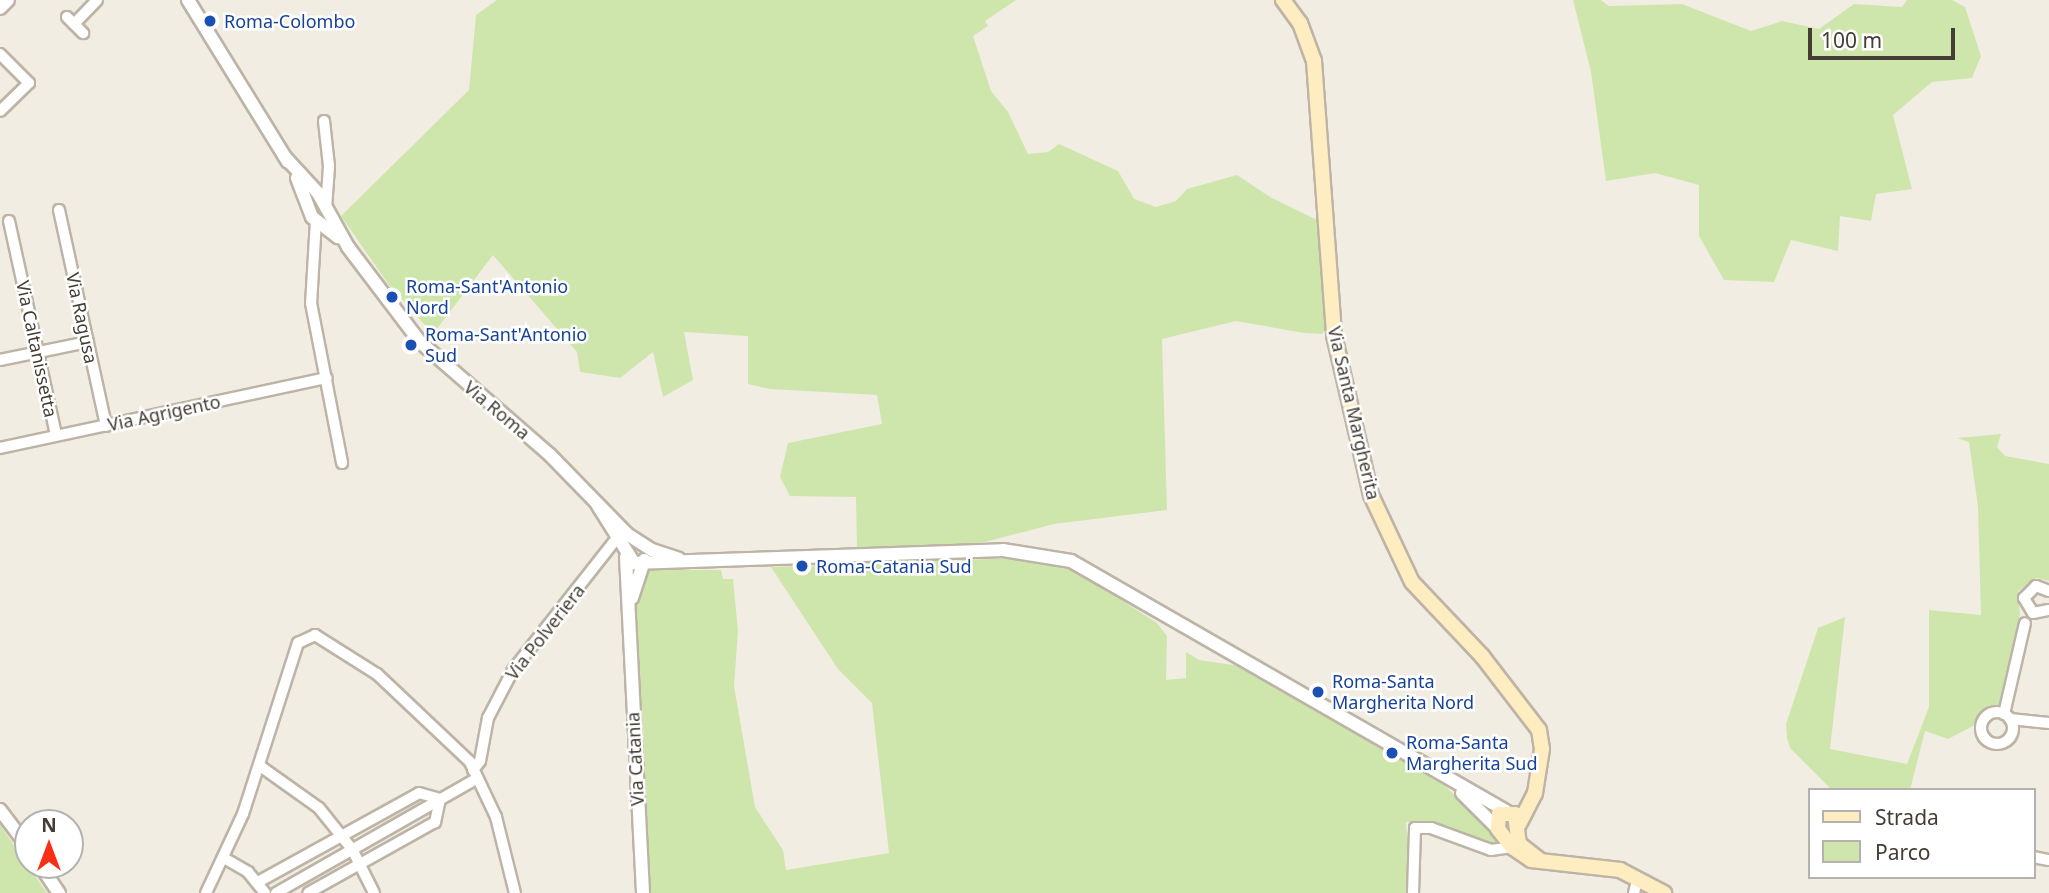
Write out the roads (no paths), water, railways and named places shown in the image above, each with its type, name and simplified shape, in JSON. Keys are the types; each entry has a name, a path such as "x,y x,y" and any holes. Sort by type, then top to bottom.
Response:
{"main road":[{"name":"Via Santa Margherita","path":"1283,0 1300,23 1314,61 1334,335 1374,505 1412,582 1472,645 1539,730 1537,778 1508,829"},
{"path":"1537,778 1527,797 1497,817 1523,849 1541,861"},
{"path":"1507,811 1518,817 1508,829"},
{"path":"1508,829 1512,847 1541,861 1578,869 1609,868 1638,877 1664,893"}],"street":[{"path":"0,8 8,0"},
{"path":"83,33 71,21 97,0"},
{"name":"Via Roma","path":"188,0 285,157 310,191 322,215 420,342 550,455 597,504"},
{"path":"0,54 29,83 0,111"},
{"path":"324,121 329,166 311,303 342,463"},
{"path":"310,191 329,166"},
{"name":"Via Ragusa","path":"59,210 106,426"},
{"name":"Via Caltanissetta","path":"9,221 56,435"},
{"path":"0,360 88,342"},
{"name":"Via Agrigento","path":"0,448 327,378"},
{"path":"597,504 616,539 637,556 714,562 1003,550 1071,561 1507,811"},
{"path":"597,504 637,556"},
{"name":"Via Polveriera","path":"475,774 488,718 513,670 616,539"},
{"name":"Via Catania","path":"637,556 627,626 643,893"},
{"path":"2049,590 2036,586 2024,598 2033,613 2049,610"},
{"path":"2025,623 2007,717 2049,723"},
{"path":"206,893 224,858 260,766 298,643 315,635 377,674 475,774 496,817 515,893"},
{"path":"260,766 306,795 352,849 374,893"},
{"path":"276,893 440,799 475,774"},
{"path":"1441,775 1508,829"},
{"path":"224,858 262,890 342,836 419,793 440,799"},
{"path":"308,893 435,822 440,799"},
{"path":"0,810 14,828"},
{"path":"1413,893 1415,828 1431,828 1491,850 1512,847"},
{"path":"1634,893 1638,877"}],"place":[{"name":"Roma-Colombo","path":"210,21"},
{"name":"Roma-Sant'Antonio Nord","path":"392,297"},
{"name":"Roma-Sant'Antonio Sud","path":"411,345"},
{"name":"Roma-Catania Sud","path":"802,566"},
{"name":"Roma-Santa Margherita Nord","path":"1318,692"},
{"name":"Roma-Santa Margherita Sud","path":"1392,753"}]}
